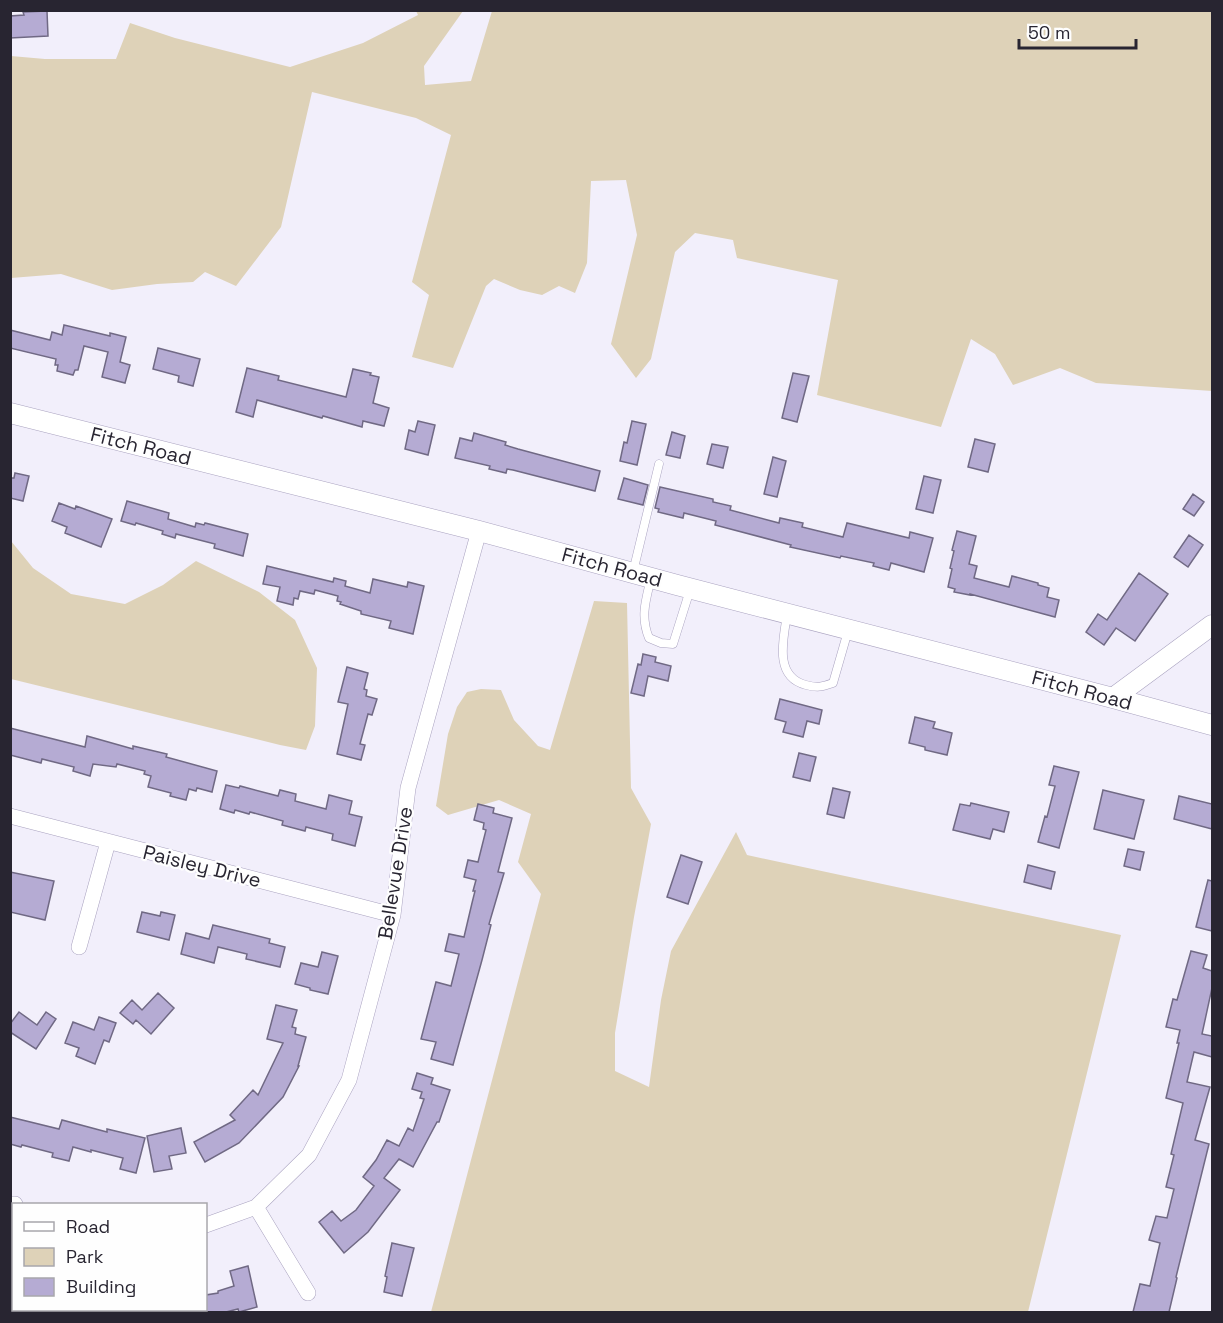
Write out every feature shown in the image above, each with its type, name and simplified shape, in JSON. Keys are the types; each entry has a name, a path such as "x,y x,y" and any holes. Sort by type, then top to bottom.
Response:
{"street":[{"name":"Fitch Road","path":"10,413 479,531 691,589 1212,725"},
{"name":"Bellevue Drive","path":"207,1225 256,1207 309,1155 349,1080 393,915 408,788 479,531"},
{"path":"1113,698 1212,625"},
{"name":"Paisley Drive","path":"10,816 393,915"},
{"path":"79,947 108,842"},
{"path":"256,1207 308,1293"}],"lane":[{"path":"659,464 642,575 644,627 649,638 673,644 691,589"},
{"path":"788,614 782,657 787,673 797,683 818,688 833,683 849,630"}],"green space":[{"path":"416,11 463,11 424,66 425,85 471,81 492,11 1212,11 1212,391 1096,383 1060,368 1013,385 995,354 971,339 941,427 817,395 838,280 737,258 733,240 695,233 675,252 651,359 636,378 611,344 637,235 626,180 591,181 587,263 575,293 559,286 542,295 520,290 494,279 486,286 453,368 412,357 429,295 412,282 451,135 416,118 312,92 281,227 236,286 205,272 193,282 112,290 61,274 11,278 11,56 45,59 116,59 130,23 175,38 290,67 363,43 418,15"},
{"path":"11,541 33,568 71,594 125,604 163,585 196,561 259,592 295,620 317,668 315,726 306,750 11,679"},
{"path":"594,601 627,603 631,788 651,824 615,1033 615,1071 649,1087 661,1000 671,951 736,832 747,855 1121,935 1028,1312 431,1312 541,894 518,862 531,814 499,800 448,815 436,806 448,734 457,707 467,692 481,689 501,690 514,720 538,746 550,750"}],"building":[{"path":"47,11 48,36 10,38 10,16 24,15 23,12"},
{"path":"64,325 110,336 110,333 126,337 120,362 130,365 125,383 102,377 108,352 84,346 78,370 75,370 73,375 57,371 56,359 10,348 10,330 50,340 52,332 62,335"},
{"path":"158,348 200,359 193,386 178,382 179,376 153,369"},
{"path":"247,368 279,376 278,380 346,397 353,369 371,373 370,375 379,377 373,403 389,408 384,426 363,421 362,427 257,400 253,417 236,412"},
{"path":"793,373 809,376 797,422 782,418"},
{"path":"418,421 435,425 428,455 405,449 409,430 415,432"},
{"path":"632,421 646,424 637,465 620,461"},
{"path":"672,432 685,436 680,458 666,455"},
{"path":"474,433 506,442 505,445 518,449 600,471 595,491 513,470 507,469 506,473 489,469 490,466 455,458 460,438 472,441"},
{"path":"975,439 995,444 988,472 968,467"},
{"path":"712,444 728,447 723,468 707,464"},
{"path":"773,457 786,461 777,497 764,494"},
{"path":"15,473 29,476 23,501 10,498 10,478 14,478"},
{"path":"924,476 941,480 933,513 916,509"},
{"path":"624,478 648,485 643,505 618,499"},
{"path":"660,487 713,499 713,502 731,506 730,510 779,523 780,518 803,523 802,527 843,537 847,523 909,538 910,532 933,538 924,572 891,563 889,570 873,566 874,563 790,547 791,545 715,525 716,521 684,513 683,518 658,512 659,509 655,508"},
{"path":"1193,494 1204,502 1194,516 1183,509"},
{"path":"127,501 169,513 168,519 195,527 196,523 204,525 205,523 248,534 243,556 214,548 215,544 176,534 175,538 162,534 163,531 121,521"},
{"path":"59,503 75,509 76,506 112,519 101,547 65,533 67,527 52,521"},
{"path":"957,531 976,536 969,564 977,566 974,578 1009,587 1012,576 1049,588 1047,597 1059,600 1055,617 970,594 954,592 955,589 948,587 954,551 952,550"},
{"path":"1189,535 1203,545 1188,567 1174,557"},
{"path":"267,566 333,582 334,578 346,581 345,586 370,593 373,579 407,587 408,582 424,586 413,634 389,628 391,621 361,614 361,611 340,604 341,602 337,601 338,596 315,590 314,594 300,591 298,599 294,598 293,605 277,601 280,587 263,584"},
{"path":"1139,573 1168,594 1135,641 1116,628 1104,645 1086,632 1098,614 1107,620"},
{"path":"643,654 656,657 655,662 671,666 668,681 648,676 644,696 631,693 638,664 641,665"},
{"path":"347,667 368,673 364,689 367,690 366,696 377,699 372,715 368,714 360,744 365,745 361,760 337,754 348,704 338,702"},
{"path":"780,699 822,710 819,724 807,721 803,737 783,732 786,722 775,719"},
{"path":"915,717 935,722 933,728 952,733 947,755 925,750 925,747 909,743"},
{"path":"10,728 85,747 87,736 133,749 133,746 167,754 166,757 217,771 212,792 197,788 196,791 189,789 186,800 148,787 151,776 144,774 145,771 117,764 116,767 93,764 90,776 73,771 74,767 42,759 41,763 10,755"},
{"path":"799,753 816,757 810,781 793,777"},
{"path":"1054,766 1079,772 1059,848 1038,842 1055,786 1049,785"},
{"path":"226,785 239,788 240,786 278,796 280,790 296,794 295,801 326,809 329,795 352,801 349,814 362,817 355,846 332,840 333,834 306,827 305,831 282,825 283,821 250,812 249,814 235,810 234,813 220,809"},
{"path":"833,788 850,792 844,818 827,814"},
{"path":"1103,790 1144,800 1134,839 1094,829"},
{"path":"1179,796 1212,804 1212,829 1174,819"},
{"path":"971,803 1009,812 1004,832 993,829 990,839 953,830 960,804 970,806"},
{"path":"478,804 494,808 493,813 512,818 498,872 504,873 453,1065 431,1059 436,1042 421,1039 436,982 451,986 459,954 445,951 449,934 464,937 476,880 464,877 468,860 478,862 486,830 483,829 484,823 474,820"},
{"path":"1128,849 1144,852 1140,870 1124,866"},
{"path":"681,855 702,862 688,904 667,897"},
{"path":"1028,865 1055,872 1051,889 1024,882"},
{"path":"10,872 54,881 45,920 10,912"},
{"path":"1208,880 1212,881 1212,931 1196,927"},
{"path":"142,912 160,916 161,912 175,915 169,940 137,932"},
{"path":"213,925 270,939 269,943 285,947 280,967 246,959 247,954 218,947 214,963 181,954 186,933 209,939"},
{"path":"1191,951 1207,955 1203,968 1212,971 1212,988 1202,1034 1212,1036 1212,1057 1194,1052 1187,1082 1210,1087 1195,1140 1209,1144 1169,1312 1133,1312 1140,1284 1150,1286 1160,1243 1149,1240 1156,1216 1167,1218 1174,1189 1166,1187 1183,1103 1166,1098 1180,1030 1166,1027 1173,999 1177,1000"},
{"path":"322,952 338,956 328,994 295,984 301,963 318,967"},
{"path":"158,993 174,1008 151,1034 136,1020 133,1024 120,1013 132,1000 142,1010"},
{"path":"276,1005 297,1010 292,1027 296,1028 295,1034 306,1037 299,1066 283,1097 239,1143 205,1162 194,1142 235,1120 230,1115 253,1090 258,1095 283,1043 267,1039"},
{"path":"19,1012 37,1025 46,1012 56,1019 36,1049 10,1032 10,1024"},
{"path":"99,1017 116,1023 109,1042 104,1040 95,1064 76,1056 79,1048 65,1043 73,1022 94,1030"},
{"path":"417,1073 433,1078 431,1084 450,1090 439,1122 413,1167 399,1159 384,1178 400,1190 368,1232 344,1253 319,1222 332,1211 341,1221 356,1210 374,1186 363,1177 387,1140 399,1146 408,1128 413,1131 424,1099 420,1098 422,1092 412,1089"},
{"path":"10,1117 59,1129 62,1120 107,1132 107,1129 145,1138 136,1173 120,1169 123,1158 91,1150 91,1152 73,1147 69,1161 52,1157 53,1153 10,1144"},
{"path":"181,1128 186,1153 169,1156 172,1169 154,1172 147,1136"},
{"path":"392,1243 414,1248 402,1296 384,1292"},
{"path":"248,1266 257,1307 239,1312 238,1309 226,1312 206,1312 207,1295 234,1286 230,1271"}]}
